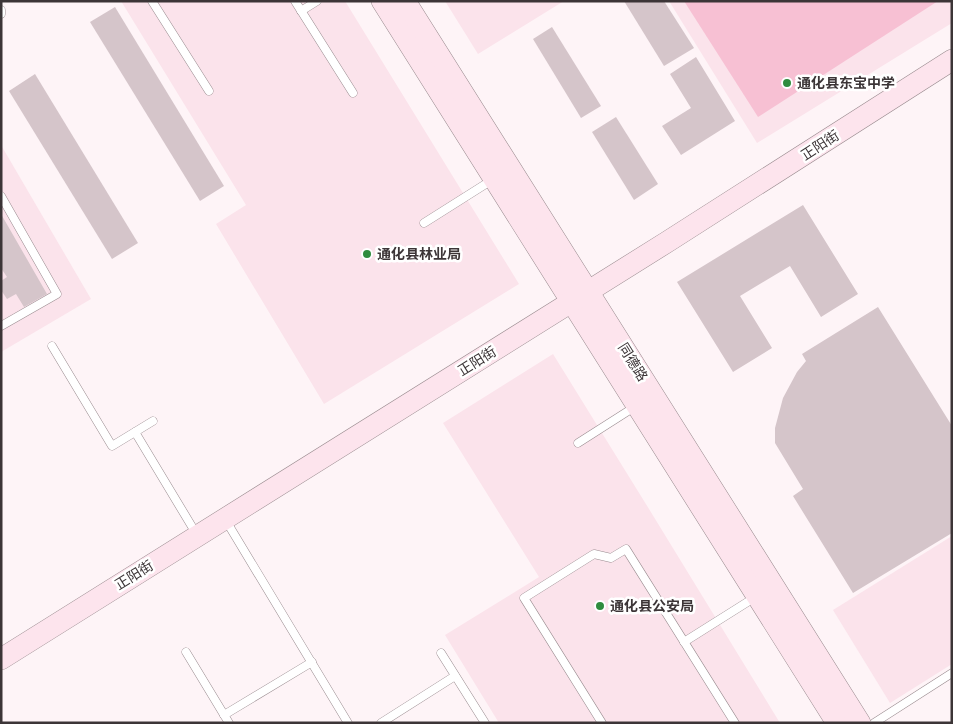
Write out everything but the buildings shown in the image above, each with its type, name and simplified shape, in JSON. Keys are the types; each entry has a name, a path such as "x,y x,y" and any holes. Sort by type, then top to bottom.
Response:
{"main road":[{"name":"同德路","path":"382,1 494,179 580,296 637,406 837,723"},
{"name":"同德路","path":"405,1 580,296 860,723"},
{"name":"正阳街","path":"1,658 580,296 952,60"}],"lane":[{"path":"152,1 209,91"},
{"path":"295,1 353,93"},
{"path":"301,11 317,1"},
{"path":"424,223 494,179"},
{"path":"1,196 57,294 1,326"},
{"path":"52,346 112,446 153,421"},
{"path":"578,442 637,406"},
{"path":"134,432 197,536"},
{"path":"225,518 348,723"},
{"path":"602,723 524,598 594,554 611,558 626,549 735,723"},
{"path":"684,642 757,596"},
{"path":"186,652 228,723"},
{"path":"441,653 485,723"},
{"path":"224,715 312,662"},
{"path":"874,723 952,673"},
{"path":"381,723 455,676"}],"shaded area":[{"path":"121,1 345,1 519,284 324,404 216,224 246,205"},
{"path":"445,1 564,1 478,54"},
{"name":"通化县东宝中学","path":"669,1 952,1 952,23 757,143"},
{"name":"通化县东宝中学","path":"684,1 938,1 758,117"},
{"path":"1,145 91,299 1,352"},
{"name":"通化县公安局","path":"553,354 780,723 499,723 445,635 539,577 443,423"},
{"path":"952,536 952,664 890,703 833,610"}],"place":[{"name":"通化县东宝中学","path":"787,83"},
{"name":"通化县林业局","path":"367,254"},
{"name":"通化县公安局","path":"600,606"}]}
